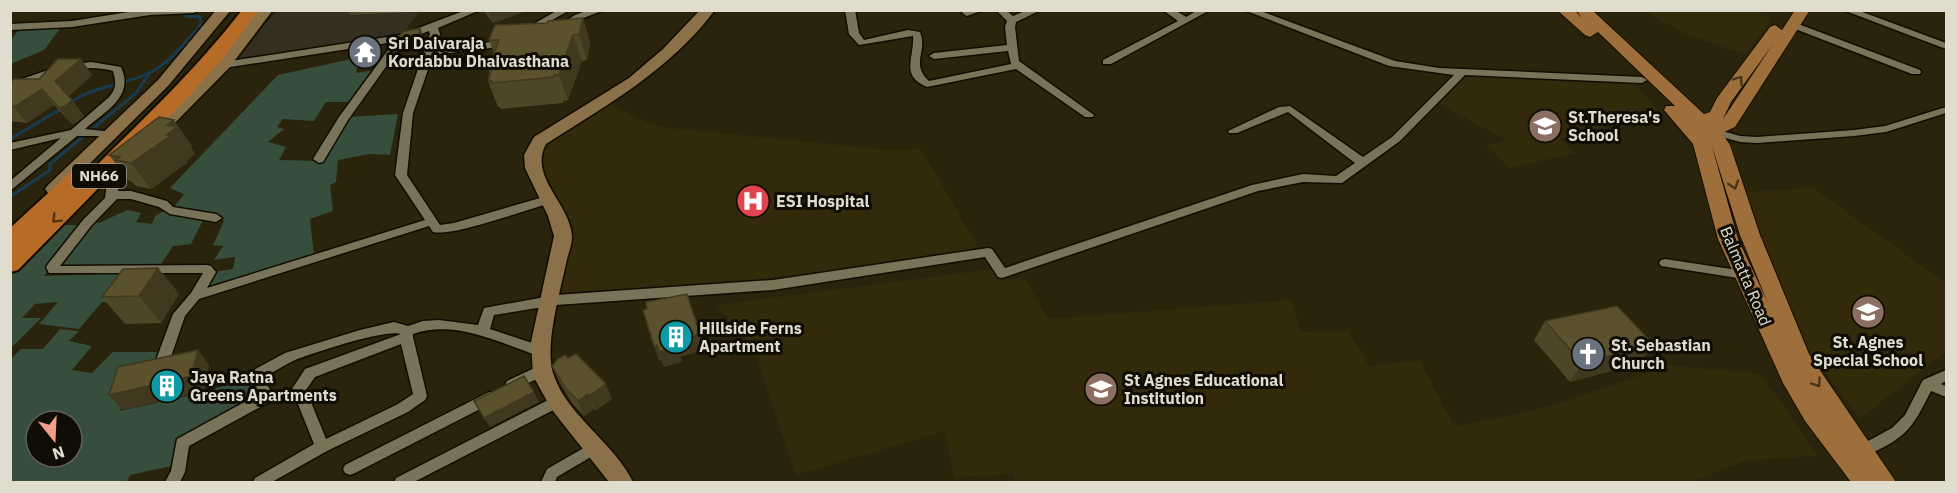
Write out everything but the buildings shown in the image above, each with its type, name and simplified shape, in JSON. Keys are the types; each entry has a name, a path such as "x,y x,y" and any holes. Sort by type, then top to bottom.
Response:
{"highway":[{"name":"NH66","path":"10,241 167,92 214,40 237,10"},
{"name":"NH66","path":"10,264 219,52 251,10"}],"main road":[{"path":"1564,10 1618,56 1642,80 1720,145 1750,236 1800,357 1884,483"},
{"path":"1583,10 1700,130"},
{"path":"1700,130 1717,115 1723,102 1791,18 1803,10"},
{"name":"Balmatta Road","path":"1700,130 1728,239 1794,383 1813,414 1864,483"}],"street":[{"path":"38,213 45,200 58,185 110,137 183,62 224,10"},
{"path":"110,165 126,158 143,145 224,65 266,10"},
{"path":"224,65 402,38 476,10"},
{"path":"535,26 566,10"},
{"path":"558,28 578,17 600,10"},
{"path":"622,483 558,401 543,376 541,342 562,236 557,216 533,168 532,155 540,141 641,76 680,41 708,10"},
{"path":"850,10 854,34 862,43 908,33 917,34 914,71 927,84 1018,66"},
{"path":"967,13 980,10"},
{"path":"1000,10 1012,20"},
{"path":"1012,20 1037,10"},
{"path":"1167,10 1184,20"},
{"path":"1107,62 1132,51 1149,39 1206,10"},
{"path":"1248,10 1393,64 1462,72 1642,80"},
{"path":"1847,10 1947,46"},
{"path":"10,27 72,24 108,14 187,11"},
{"path":"1791,18 1916,72"},
{"path":"1012,20 1010,27 1014,62 1089,115"},
{"path":"433,28 435,34 408,113 401,175 430,222 437,229 453,227 547,200"},
{"path":"319,159 343,119 402,38"},
{"path":"429,53 523,41"},
{"path":"934,56 1013,47"},
{"path":"10,87 58,70 84,65 105,64 117,69 121,80 118,94 10,187"},
{"path":"482,332 489,311 550,301 773,285 988,252 1002,274 1256,188 1303,178 1338,180 1396,139 1462,72"},
{"path":"1233,131 1283,109 1290,109 1363,163"},
{"path":"1700,130 1740,139 1756,140 1854,133 1895,127 1947,110"},
{"path":"10,147 90,131 102,132 110,137"},
{"path":"110,165 123,171 113,183 111,199 87,223 52,267 53,270 207,269 210,273 195,296 179,314 160,368"},
{"path":"112,195 131,195 163,204 170,210 216,218"},
{"path":"195,296 430,222"},
{"path":"1665,263 1744,275"},
{"path":"322,447 299,389 306,376 310,372 428,324 458,326 482,332 542,360"},
{"path":"172,483 177,472 182,443 268,396 253,377 290,357 360,335 394,327 407,334 420,396 403,408 322,447 260,483"},
{"path":"350,469 542,360"},
{"path":"1862,451 1892,439 1904,429 1928,384 1947,375"},
{"path":"1928,384 1947,392"},
{"path":"401,483 558,401"},
{"path":"548,483 552,473 596,447"}],"shaded area":[{"path":"276,11 420,11 402,35 239,58"},
{"path":"1645,11 1753,11 1772,18 1746,55 1684,33"},
{"name":"St.Theresa's School","path":"1464,74 1633,81 1661,114 1560,138 1575,153 1510,168 1487,145 1507,140 1437,103"},
{"name":"ESI Hospital","path":"609,104 644,121 669,128 888,150 921,149 979,249 795,278 558,293 566,255 540,168 539,152 560,134"},
{"name":"St. Agnes Special School","path":"1813,188 1946,283 1946,352 1860,418 1801,341 1744,192"},
{"name":"St Agnes Educational Institution","path":"993,269 1004,281 1024,278 1049,319 1291,300 1301,332 1348,331 1369,366 1420,360 1454,426 1506,417 1554,405 1647,373 1659,364 1761,374 1818,456 1748,460 1689,482 1014,482 1013,474 954,477 945,431 796,475 753,347 716,305"}],"green space":[{"path":"62,26 44,50 11,64 11,41 20,27"},
{"path":"365,56 364,62 358,64 356,73 376,70 351,102 326,102 314,121 283,119 277,127 284,129 268,142 286,147 279,160 324,161 350,117 398,114 390,155 370,154 338,160 336,182 330,185 333,211 310,219 314,257 203,291 214,272 233,269 235,257 214,260 223,246 213,245 224,221 220,216 173,208 184,194 170,188 278,75"},
{"path":"127,210 141,213 136,222 152,224 155,216 166,210 204,218 191,244 173,246 159,267 54,267 90,223 99,223"},
{"path":"61,225 82,225 44,276 136,273 112,303 102,302 79,329 39,324 58,302 35,304 22,318 41,318 11,348 11,276"},
{"path":"60,329 79,331 69,341 92,346 72,370 92,373 113,352 161,352 155,373 130,378 120,411 208,391 248,378 262,396 177,442 171,466 130,475 127,482 11,482 10,360 21,349 43,349"}],"waterway":[{"path":"70,103 99,89 139,77 163,64 201,25 200,17 186,16 185,10"},
{"path":"10,197 50,170 50,164 136,93 149,74"},
{"path":"10,139 61,109"}],"place":[{"name":"Sri Daivaraja Kordabbu Dhaivasthana","path":"365,52"},
{"name":"St.Theresa's School","path":"1545,126"},
{"name":"ESI Hospital","path":"753,201"},
{"name":"St. Agnes Special School","path":"1868,312"},
{"name":"Hillside Ferns Apartment","path":"676,337"},
{"name":"St. Sebastian Church","path":"1588,354"},
{"name":"Jaya Ratna Greens Apartments","path":"167,386"},
{"name":"St Agnes Educational Institution","path":"1101,389"}]}
